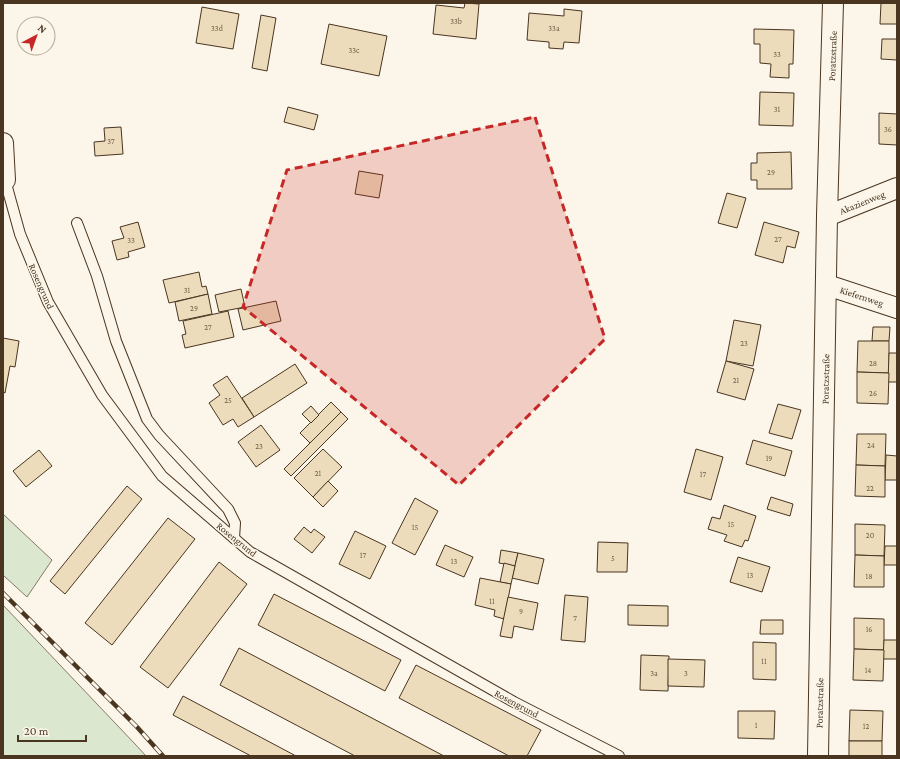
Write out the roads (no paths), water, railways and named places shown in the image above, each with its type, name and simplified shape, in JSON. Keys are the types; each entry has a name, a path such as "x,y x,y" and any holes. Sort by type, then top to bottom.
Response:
{"street":[{"name":"Poratzstraße","path":"818,756 827,216 833,3"},
{"path":"3,143 4,179"},
{"name":"Akazienweg","path":"827,216 897,188"},
{"name":"Kiefernweg","path":"827,284 897,308"}],"lane":[{"name":"Rosengrund","path":"4,179 20,234 48,302 102,395 162,476 250,552 514,702 619,756"},
{"path":"77,223 97,276 116,340 147,419 164,441 228,509 235,522 234,538"}],"railway":[{"path":"3,593 137,727 163,756"}]}
